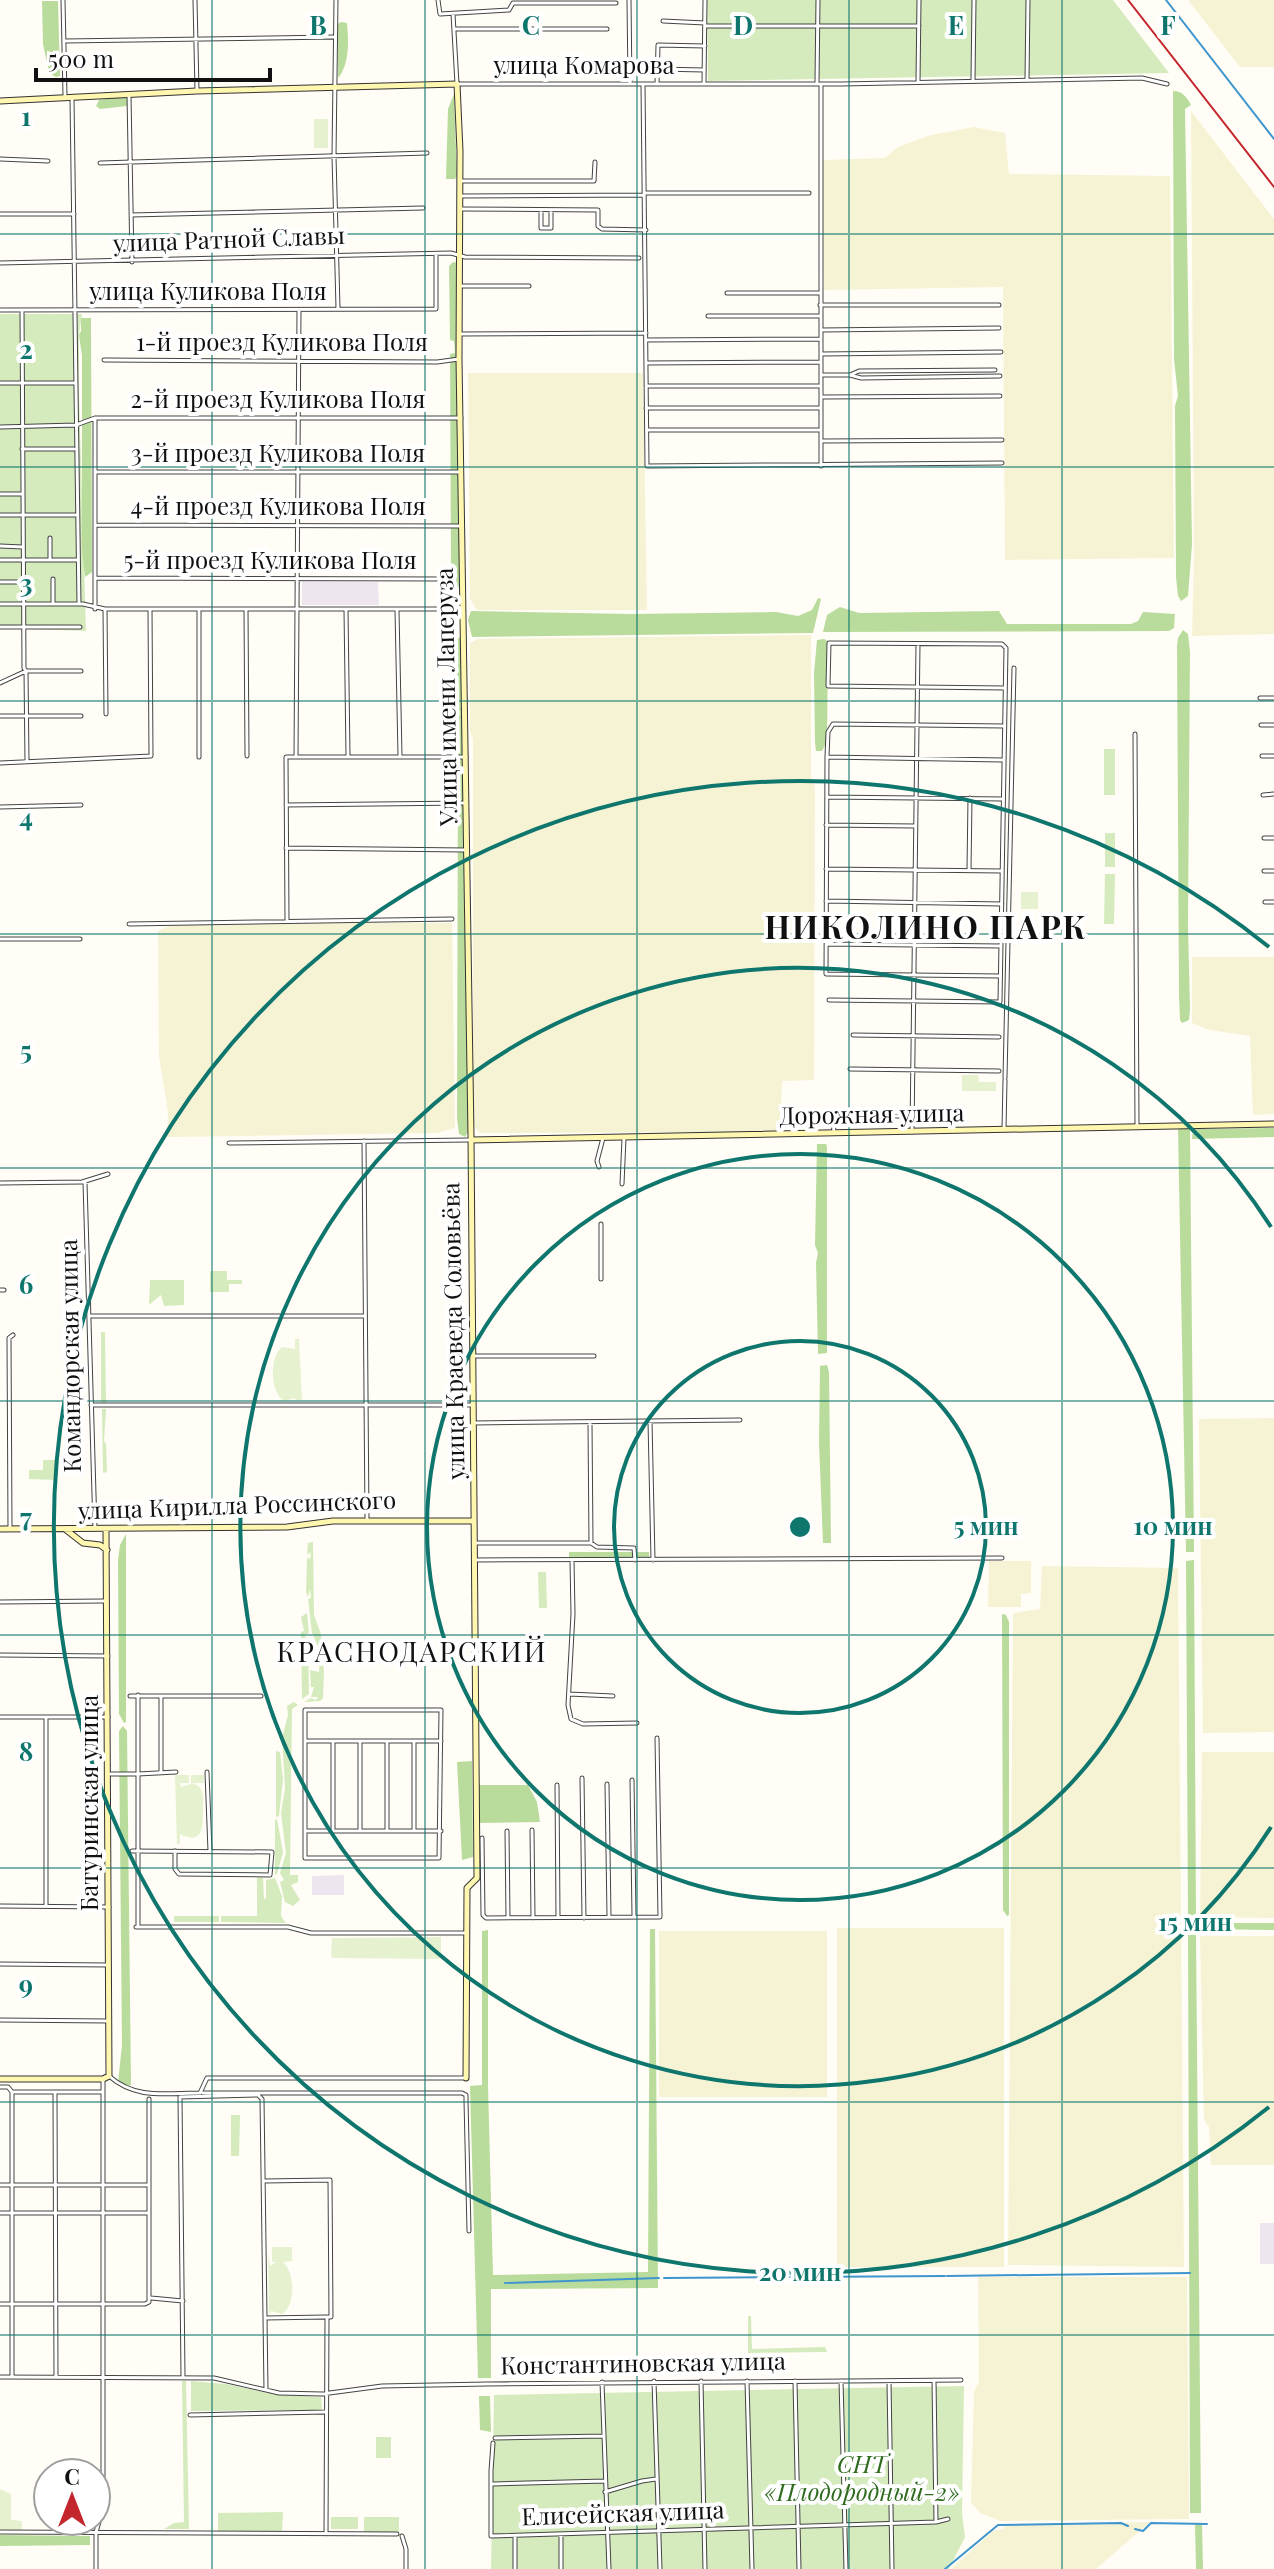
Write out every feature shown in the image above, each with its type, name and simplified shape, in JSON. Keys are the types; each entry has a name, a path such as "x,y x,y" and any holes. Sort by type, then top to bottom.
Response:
{"street":[{"path":"63,0 64,99"},
{"path":"195,0 197,91"},
{"path":"336,0 334,156 338,310"},
{"path":"438,0 439,13 453,14 509,10 513,3 616,3"},
{"path":"629,0 630,84"},
{"path":"704,83 705,0"},
{"path":"818,0 821,466"},
{"path":"918,82 919,0"},
{"path":"973,80 974,0"},
{"path":"1027,81 1028,0"},
{"path":"453,14 457,84"},
{"path":"663,21 919,26"},
{"path":"454,29 607,29"},
{"path":"65,41 334,37"},
{"path":"657,84 658,45 705,46"},
{"path":"657,69 704,70"},
{"name":"улица Комарова","path":"0,101 197,91 457,84 948,83 1142,78 1167,84"},
{"name":"Улица имени Лаперуза","path":"457,84 471,1140"},
{"path":"643,84 647,466 1002,463"},
{"path":"129,95 132,262"},
{"path":"72,98 79,604"},
{"path":"100,163 427,153"},
{"path":"0,159 48,161"},
{"path":"460,181 594,181 595,162"},
{"path":"460,196 809,193"},
{"path":"131,215 423,208"},
{"path":"460,209 598,210 598,226 602,229 646,230"},
{"path":"541,210 541,228 551,228 551,210"},
{"path":"0,214 74,214"},
{"name":"улица Ратной Славы","path":"0,263 132,262 460,250 465,257 639,258"},
{"name":"улица Куликова Поля","path":"0,310 436,309 436,253"},
{"path":"460,286 529,286"},
{"path":"727,293 820,293"},
{"path":"820,305 999,305"},
{"path":"22,310 23,627 27,762"},
{"path":"296,757 299,310"},
{"path":"708,316 820,316"},
{"path":"821,330 999,328"},
{"path":"460,334 646,333"},
{"path":"646,340 821,339"},
{"path":"821,354 1001,352"},
{"name":"1-й проезд Куликова Поля","path":"104,360 437,362 459,359"},
{"path":"646,363 821,362"},
{"path":"850,375 859,371 995,370"},
{"path":"821,375 861,378 1000,376"},
{"path":"0,383 76,383"},
{"path":"646,386 821,386"},
{"path":"821,397 1000,396"},
{"path":"646,408 821,408"},
{"path":"0,427 63,427 95,418 95,609"},
{"name":"2-й проезд Куликова Поля","path":"95,418 461,418"},
{"path":"647,430 821,430"},
{"path":"821,441 1002,440"},
{"path":"22,449 74,449"},
{"name":"3-й проезд Куликова Поля","path":"95,472 461,472"},
{"path":"0,494 22,494"},
{"path":"0,515 77,515"},
{"name":"4-й проезд Куликова Поля","path":"95,525 462,526"},
{"path":"50,538 50,560"},
{"path":"0,546 23,547"},
{"path":"0,560 78,560"},
{"name":"5-й проезд Куликова Поля","path":"95,578 444,579"},
{"path":"53,579 53,604"},
{"path":"0,582 23,582"},
{"path":"0,604 79,604 95,609 463,609"},
{"path":"105,609 106,714"},
{"path":"0,763 151,756 150,609"},
{"path":"199,609 199,757"},
{"path":"246,609 247,756"},
{"path":"346,610 348,756"},
{"path":"397,610 400,756"},
{"path":"0,627 80,627"},
{"path":"829,1000 1000,1002 1006,646 829,643 828,686 1005,688"},
{"path":"912,1133 918,644"},
{"path":"1004,1130 1014,668"},
{"path":"0,683 26,671 81,671"},
{"path":"1260,698 1274,698"},
{"path":"0,716 81,716"},
{"path":"1001,976 826,974 826,825 828,732 833,724 1004,726"},
{"path":"1261,725 1274,725"},
{"path":"1135,734 1137,1127"},
{"path":"1262,756 1274,756"},
{"path":"287,921 286,757 466,757"},
{"path":"827,757 1003,760"},
{"path":"1263,795 1274,794"},
{"path":"827,797 1003,799"},
{"path":"969,870 970,798"},
{"path":"286,805 466,803"},
{"path":"0,807 81,805"},
{"path":"826,825 915,826"},
{"path":"1264,838 1274,838"},
{"path":"286,848 467,850"},
{"path":"826,869 1002,871"},
{"path":"1264,871 1274,871"},
{"path":"826,901 1002,904"},
{"path":"1265,902 1274,902"},
{"path":"129,924 452,919"},
{"path":"0,939 80,939"},
{"path":"827,944 1001,946"},
{"path":"853,1035 999,1037"},
{"path":"850,1069 999,1071"},
{"path":"834,1134 833,1119 839,1116 911,1116"},
{"name":"Дорожная улица","path":"471,1140 1274,1124"},
{"path":"599,1167 597,1161 603,1138"},
{"path":"622,1184 624,1138"},
{"path":"229,1143 471,1140"},
{"name":"улица Краеведа Соловьёва","path":"466,2078 467,1888 477,1878 471,1140"},
{"path":"364,1141 367,1520"},
{"path":"0,1183 85,1182 108,1174"},
{"name":"Командорская улица","path":"85,1182 95,1529"},
{"path":"601,1224 601,1279"},
{"path":"89,1316 366,1316"},
{"path":"10,1529 9,1338 13,1335"},
{"path":"473,1356 594,1356"},
{"path":"91,1405 473,1405"},
{"path":"473,1423 740,1420"},
{"path":"650,1421 653,1560"},
{"path":"590,1422 591,1543"},
{"name":"улица Кирилла Россинского","path":"0,1529 287,1527 367,1520 474,1522"},
{"path":"64,1529 83,1543 100,1545 107,1550"},
{"name":"Батуринская улица","path":"106,1529 109,1717 109,2021 106,2078"},
{"path":"474,1543 591,1543 597,1547 635,1548 635,1560"},
{"path":"597,1547 597,1560"},
{"path":"474,1560 1002,1558"},
{"path":"572,1560 571,1719 583,1724 637,1723"},
{"path":"0,1602 107,1601"},
{"path":"0,1655 108,1656"},
{"path":"569,1694 613,1696"},
{"path":"130,1696 261,1696"},
{"path":"138,1696 137,1927 288,1927 309,1933 467,1933"},
{"path":"161,1696 161,1772"},
{"path":"305,1710 441,1710 439,1858 305,1858 305,1741 305,1710"},
{"path":"0,1717 109,1717"},
{"path":"46,1717 46,1906"},
{"path":"482,1838 483,1915 487,1918 658,1917 661,1915 657,1738"},
{"path":"305,1741 441,1741"},
{"path":"333,1741 333,1831"},
{"path":"360,1741 360,1831"},
{"path":"387,1741 387,1831"},
{"path":"414,1741 414,1831"},
{"path":"109,1774 176,1772"},
{"path":"207,1772 210,1851"},
{"path":"582,1778 584,1918"},
{"path":"632,1780 634,1917"},
{"path":"607,1784 609,1918"},
{"path":"557,1785 558,1918"},
{"path":"532,1830 533,1918"},
{"path":"305,1831 441,1831"},
{"path":"507,1831 508,1918"},
{"path":"135,1851 175,1851 210,1851 272,1852 272,1873 179,1874 175,1869 175,1851"},
{"path":"0,1906 109,1907"},
{"path":"0,1964 109,1965"},
{"path":"0,2020 109,2021"},
{"path":"103,2457 102,2092 106,2078"},
{"path":"0,2079 106,2078 128,2091 200,2093 207,2078 466,2078"},
{"path":"0,2087 8,2087 12,2092 12,2377"},
{"path":"12,2092 102,2092"},
{"path":"55,2093 56,2377"},
{"path":"203,2093 466,2095 469,2231"},
{"path":"183,2378 181,2096 261,2096 266,2390"},
{"path":"0,2304 147,2304 150,2298 149,2099"},
{"path":"263,2181 330,2180 326,2534"},
{"path":"0,2185 149,2185"},
{"path":"0,2213 149,2213"},
{"path":"150,2298 183,2301"},
{"path":"265,2318 329,2317"},
{"name":"Константиновская улица","path":"0,2377 228,2380 266,2390 326,2394 382,2386 961,2380"},
{"path":"889,2380 892,2569"},
{"path":"934,2380 936,2522"},
{"path":"654,2381 660,2569"},
{"path":"701,2381 705,2569"},
{"path":"747,2381 752,2569"},
{"path":"795,2381 799,2569"},
{"path":"841,2381 846,2569"},
{"path":"602,2382 609,2569"},
{"path":"190,2415 325,2412"},
{"path":"604,2436 494,2441 492,2484 605,2481"},
{"path":"605,2492 656,2479"},
{"name":"Елисейская улица","path":"492,2484 491,2536 890,2524 948,2519"},
{"path":"0,2532 32,2532"},
{"path":"112,2532 400,2535 406,2549 406,2569"},
{"path":"561,2534 561,2569"},
{"path":"515,2536 515,2569"},
{"path":"96,2537 96,2569"}],"shaded area":[{"path":"1188,0 1274,0 1274,67 1240,67"},
{"path":"1191,111 1274,219 1274,634 1192,636"},
{"path":"974,127 1005,133 1009,174 1170,176 1174,558 1005,560 1003,287 824,290 822,160 885,158 898,147 931,135"},
{"path":"468,373 643,373 647,610 477,610 470,599"},
{"path":"302,581 378,582 379,605 302,605"},
{"path":"811,635 811,776 815,787 814,1080 782,1081 780,1132 480,1133 473,1125 473,739 470,731 470,643 478,639"},
{"path":"452,923 455,1128 437,1133 167,1137 168,1112 159,1056 158,931 171,925"},
{"path":"1192,957 1274,957 1274,1114 1253,1115 1250,1036 1210,1030 1192,1023"},
{"path":"1274,1418 1274,1732 1203,1733 1199,1419"},
{"path":"989,1561 1031,1561 1031,1593 1021,1594 1021,1607 988,1607"},
{"path":"1042,1566 1178,1568 1184,2267 1008,2265 1013,1613 1040,1609"},
{"path":"1202,1752 1274,1752 1274,1918 1200,1917"},
{"path":"344,1875 344,1895 312,1895 312,1876"},
{"path":"837,1928 1004,1928 1004,2267 837,2267"},
{"path":"659,1931 827,1931 827,2097 659,2097"},
{"path":"1200,1936 1274,1936 1274,2165 1211,2165 1209,2127 1204,2120"},
{"path":"1260,2223 1274,2223 1274,2264 1260,2264"},
{"path":"978,2277 1187,2277 1189,2519 1000,2521 980,2513 971,2502 974,2392 979,2381"},
{"path":"1150,2522 1096,2569 951,2569 993,2531 1003,2529 1005,2525"}],"green space":[{"path":"707,0 1113,0 1169,73 708,81"},
{"path":"42,1 58,1 60,76 56,77 49,73 43,44"},
{"path":"347,23 348,46 344,67 338,78 338,24"},
{"path":"1173,91 1184,95 1191,105 1185,109 1192,544 1188,596 1181,601 1176,577 1175,406 1178,396 1174,359"},
{"path":"454,94 457,176 446,179 448,109"},
{"path":"127,96 127,106 100,109 96,106 99,100"},
{"path":"314,119 328,119 328,148 314,148"},
{"path":"453,262 458,263 462,576 458,588 452,581 451,570 450,354 455,353 454,341 450,340 449,266"},
{"path":"0,314 82,314 79,395 86,631 0,628"},
{"path":"81,318 91,318 92,572 85,577 82,549"},
{"path":"818,598 821,599 813,633 472,637 468,620 471,611 631,614 776,612 798,616 812,610"},
{"path":"840,607 859,613 999,611 1007,624 1131,624 1138,621 1143,612 1175,614 1174,628 1169,631 823,632 827,615"},
{"path":"1183,630 1188,634 1190,652 1190,1009 1189,1020 1182,1023 1179,996 1177,646"},
{"path":"461,637 469,1130 465,1137 459,1134 457,1118 456,639"},
{"path":"817,640 828,641 827,741 822,751 816,751 814,673"},
{"path":"1104,749 1115,749 1115,795 1104,795"},
{"path":"1105,833 1115,833 1115,867 1105,867"},
{"path":"1105,874 1115,874 1114,924 1104,924"},
{"path":"1021,892 1038,892 1038,909 1021,909"},
{"path":"962,1075 978,1075 979,1082 996,1082 996,1091 962,1091"},
{"path":"1274,1128 1274,1137 1192,1139 1193,1129"},
{"path":"1178,1129 1190,1129 1194,1552 1186,1552"},
{"path":"817,1144 826,1144 827,1147 827,1353 818,1354 818,1253 815,1245"},
{"path":"210,1271 227,1271 227,1280 242,1280 242,1284 229,1284 229,1292 210,1292"},
{"path":"150,1280 184,1280 184,1305 164,1306 161,1295 149,1305"},
{"path":"101,1332 105,1332 106,1403 101,1403"},
{"path":"295,1339 299,1339 302,1400 284,1401 276,1390 273,1366 282,1347 295,1349"},
{"path":"827,1365 831,1543 823,1543 820,1366"},
{"path":"102,1409 106,1409 104,1441 107,1472 103,1473"},
{"path":"43,1460 57,1460 57,1480 29,1479 29,1470 43,1470"},
{"path":"126,1534 124,1723 119,1714 118,1560 120,1545"},
{"path":"313,1542 314,1615 321,1634 323,1698 304,1702 318,1697 311,1697 314,1687 311,1687 310,1670 319,1672 320,1651 312,1633 308,1599 311,1598 310,1589 308,1597 306,1592 307,1557 311,1557 310,1552 307,1555 308,1543"},
{"path":"569,1552 649,1552 649,1557 569,1557"},
{"path":"1194,1560 1196,1920 1188,1920 1186,1561"},
{"path":"538,1572 546,1572 547,1608 539,1608"},
{"path":"307,1613 309,1633 304,1635 308,1640 309,1694 302,1699 301,1632 304,1631 301,1617"},
{"path":"1002,1614 1009,1622 1007,1916 1003,1910"},
{"path":"294,1702 298,1705 292,1709 290,1875 298,1875 298,1882 291,1885 300,1900 293,1906 285,1902 280,1882 284,1880 280,1873 286,1853 281,1813 285,1788 282,1738 287,1706"},
{"path":"123,1726 127,1731 131,2085 124,2087 118,2083 122,2045 119,1731"},
{"path":"276,1751 280,1752 283,1779 279,1816 276,1817"},
{"path":"472,1761 473,1857 462,1860 457,1762"},
{"path":"175,1775 189,1775 189,1783 180,1783 181,1787 191,1784 191,1775 204,1775 204,1783 192,1783 199,1786 203,1793 202,1828 193,1838 180,1834 180,1844 177,1844"},
{"path":"478,1785 528,1785 537,1802 540,1822 479,1823"},
{"path":"275,1820 283,1852 275,1875"},
{"path":"257,1877 263,1878 264,1899 266,1880 275,1878 282,1896 281,1916 286,1923 221,1922 221,1916 257,1916"},
{"path":"174,1916 219,1916 219,1922 174,1922"},
{"path":"1201,1923 1274,1923 1274,1930 1201,1929"},
{"path":"650,1929 655,1929 658,2288 491,2289 491,2378 478,2378 470,2086 482,2085 482,1931 488,1930 493,2275 648,2272"},
{"path":"1188,1932 1196,1932 1201,2513 1190,2513"},
{"path":"441,1937 439,1959 331,1956 332,1938"},
{"path":"231,2115 240,2115 239,2156 231,2156"},
{"path":"272,2247 292,2247 292,2261 283,2262 290,2273 292,2297 282,2314 271,2311 269,2315 268,2255 270,2266 276,2262 272,2262"},
{"path":"748,2316 751,2316 752,2349 825,2347 827,2352 748,2353"},
{"path":"182,2381 186,2381 189,2529 164,2529 184,2522"},
{"path":"191,2381 226,2384 278,2395 321,2397 322,2410 191,2411"},
{"name":"СНТ «Плодородный-2»","path":"964,2386 962,2513 965,2537 949,2569 491,2569 494,2395"},
{"path":"479,2396 490,2396 491,2432 480,2430"},
{"path":"376,2437 391,2437 391,2458 376,2458"},
{"path":"0,2489 11,2494 11,2520 22,2521 22,2532 0,2532"},
{"path":"283,2512 282,2533 218,2532 218,2513"},
{"path":"331,2517 358,2517 358,2529 331,2529"},
{"path":"364,2517 399,2517 399,2533 364,2533"},
{"path":"1195,2523 1202,2523 1203,2569 1196,2569"},
{"path":"0,2535 90,2537 90,2545 0,2546"}],"waterway":[{"path":"1166,0 1274,139"},
{"path":"947,2276 1190,2273"},
{"path":"664,2278 945,2276"},
{"path":"505,2283 659,2278"},
{"path":"945,2569 998,2525 1121,2523 1128,2526"},
{"path":"1135,2529 1143,2531 1151,2523 1207,2524"}],"railway":[{"path":"1128,0 1274,187"}],"district":[{"name":"НИКОЛИНО ПАРК","path":"926,928"},
{"name":"КРАСНОДАРСКИЙ","path":"412,1652"}]}
